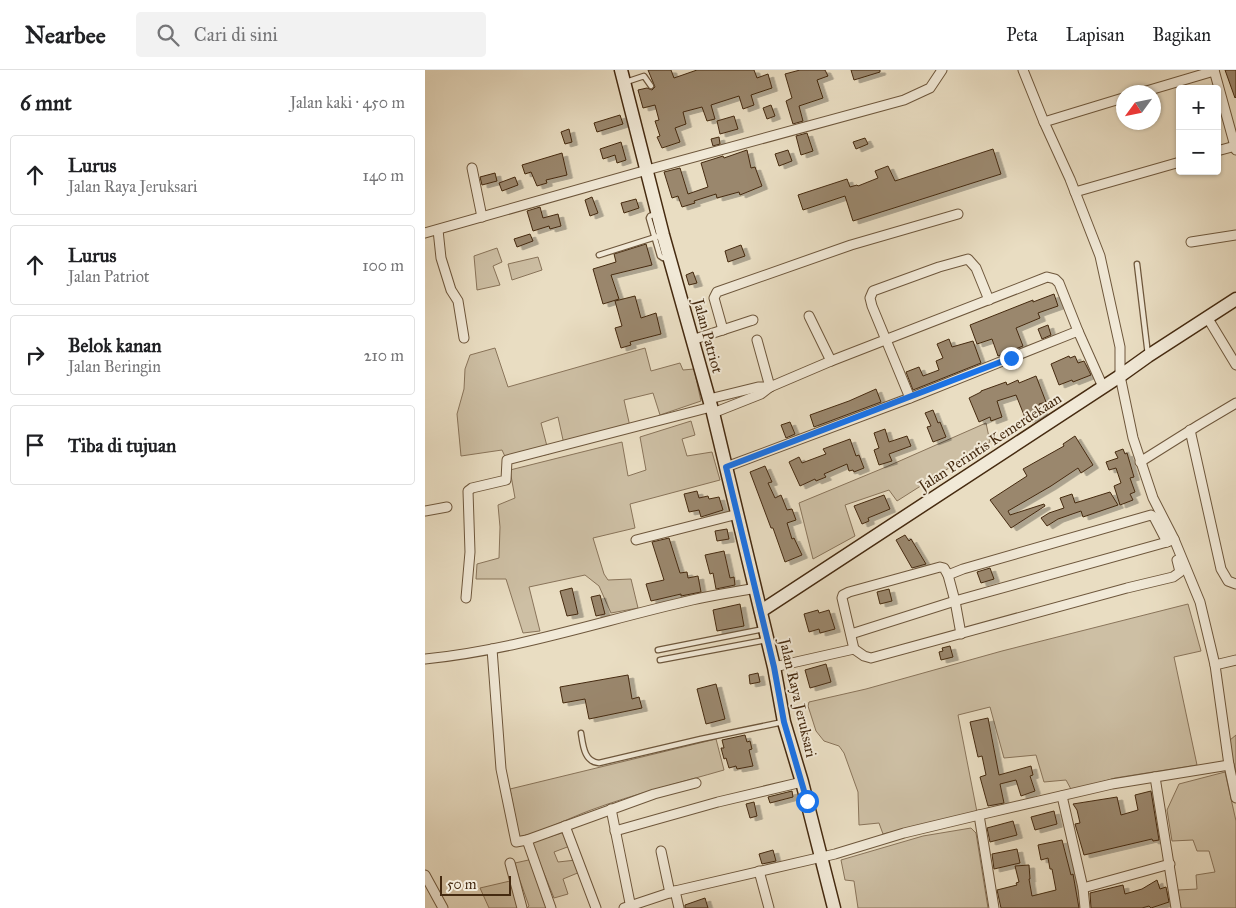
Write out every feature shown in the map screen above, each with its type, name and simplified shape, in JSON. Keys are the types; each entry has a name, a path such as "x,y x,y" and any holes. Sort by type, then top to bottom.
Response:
{"street":[{"path":"425,233 904,100 930,88 943,70"},
{"path":"961,634 955,602 948,575 944,568 940,567 843,595 841,598 854,649 864,656 871,658 961,634 1127,588 1173,577 1180,570 1133,438 1121,376 1120,347 1100,256 1023,70"},
{"path":"1161,86 1214,70 1235,148 1221,150"},
{"name":"Jalan Patriot","path":"626,79 658,214 659,236 669,257 695,339 711,406 730,466 738,514 761,611"},
{"path":"1043,122 1116,100"},
{"path":"1075,192 1176,163"},
{"path":"472,168 482,217"},
{"path":"723,330 714,298 717,292 851,245 958,214"},
{"path":"438,230 441,258 451,290 458,301 464,338"},
{"path":"1191,242 1236,235"},
{"path":"910,398 885,339 870,295 875,290 939,267 968,259 976,268 989,300"},
{"path":"466,598 470,552 467,494 469,490 506,480 505,462 510,458 761,394 770,387 831,361 1041,279 1052,278 1059,283 1103,388"},
{"name":"Jalan Perintis Kemerdekaan","path":"761,611 1236,299"},
{"path":"809,316 831,361"},
{"path":"1207,317 1236,365"},
{"path":"695,339 753,320"},
{"path":"730,466 910,398 1078,331"},
{"path":"757,340 770,387"},
{"path":"711,406 758,387 770,387"},
{"path":"1140,462 1236,403"},
{"path":"1190,430 1221,568 1228,581 1236,584"},
{"path":"425,511 447,507"},
{"path":"636,540 738,514"},
{"path":"948,575 963,569 1151,515 1154,517 1170,541 1200,602 1215,665 1229,765 1236,798"},
{"path":"851,634 955,602 1170,541"},
{"path":"425,659 492,649 693,600 756,588"},
{"name":"Jalan Raya Jeruksari","path":"761,611 784,722 827,856 834,908"},
{"path":"492,649 501,769 514,839 517,842 654,794 695,783"},
{"path":"774,667 854,649"},
{"path":"1215,665 1236,660"},
{"path":"611,809 629,907 672,892 827,856 904,833 979,815 1112,784 1229,765"},
{"path":"1155,777 1176,908"},
{"path":"615,832 718,802 802,782"},
{"path":"1062,796 1083,888 1085,908"},
{"path":"979,815 994,908"},
{"path":"565,826 596,908"},
{"path":"527,840 551,908"},
{"path":"661,851 672,892 679,908"},
{"path":"510,863 522,908"},
{"path":"1083,888 1170,864"},
{"path":"759,872 769,908"},
{"path":"425,874 443,908"}],"lane":[{"path":"626,79 644,76 651,86"},
{"path":"599,255 659,236"},
{"path":"1137,264 1149,356"},
{"path":"658,650 766,634"},
{"path":"660,660 766,634"},
{"path":"581,733 585,752 589,759 599,763 784,722"}],"shaded area":[{"path":"497,248 502,262 493,266 500,285 477,290 474,256"},
{"path":"538,257 542,270 512,280 508,264"},
{"path":"495,348 508,387 645,348 651,371 680,363 683,370 694,369 701,401 660,415 653,393 624,400 631,431 565,449 558,417 541,423 549,454 508,463 502,450 461,456 457,414 464,389 465,369 470,355"},
{"path":"691,421 695,435 682,439 687,456 712,452 720,480 630,504 635,528 593,538 604,574 608,580 631,579 638,608 611,613 599,586 585,575 529,587 540,631 523,633 506,579 476,579 477,564 499,558 500,527 498,505 515,498 510,470 622,442 628,476 646,470 640,437"},
{"path":"986,423 990,442 897,501 889,490 845,505 855,536 813,559 799,503"},
{"path":"1188,604 1201,651 1174,657 1197,765 1115,778 1072,791 1066,780 1044,782 1036,755 1004,758 990,707 958,715 977,812 883,834 879,823 859,825 858,792 844,753 839,746 824,741 816,731 808,706 809,702 866,689 1002,651"},
{"path":"1236,735 1236,772 1230,749 1230,740"},
{"path":"716,739 724,770 624,799 519,837 510,789"},
{"path":"1225,772 1236,821 1236,908 1180,908 1178,890 1197,889 1196,875 1215,872 1209,851 1197,851 1193,840 1172,841 1167,810 1179,784"},
{"path":"971,828 976,833 988,908 858,908 854,881 845,880 841,860 923,836"},
{"path":"565,832 570,846 554,852 558,862 576,860 580,872 563,879 568,894 554,898 539,861 531,864 549,908 527,908 529,906 515,863 533,859 532,842"},
{"path":"510,881 518,908 489,908 480,888"}],"building":[{"path":"648,70 671,70 674,78 697,70 754,70 757,78 768,74 772,88 751,95 754,105 743,109 739,96 711,105 715,119 707,121 702,107 683,112 686,124 675,128 680,142 662,148 657,137 660,136 655,121 659,120 655,105 643,108 638,90 647,88 652,90 655,87"},
{"path":"800,70 825,70 828,76 817,80 823,98 799,106 803,121 793,124 786,101 792,98 785,74"},
{"path":"851,70 880,70 880,72 854,80"},
{"path":"1225,70 1236,70 1235,98"},
{"path":"771,105 775,116 767,119 763,108"},
{"path":"620,115 623,124 597,132 594,123"},
{"path":"734,116 738,129 720,134 717,121"},
{"path":"569,129 572,142 565,144 561,132"},
{"path":"807,133 813,151 801,155 796,136"},
{"path":"719,137 720,144 713,146 711,139"},
{"path":"865,138 868,144 856,149 853,142"},
{"path":"621,142 626,160 617,163 615,155 603,159 600,149"},
{"path":"993,149 1001,174 853,221 845,196 803,210 798,195 847,179 850,187 858,186 878,178 875,171 888,166 895,181"},
{"path":"747,150 751,168 755,167 762,186 740,195 739,192 717,198 716,194 682,207 678,196 672,198 664,172 680,168 688,194 708,187 701,163"},
{"path":"788,150 792,161 779,166 775,154"},
{"path":"562,153 567,175 546,180 547,183 537,186 531,172 525,174 522,165"},
{"path":"495,173 497,181 482,185 480,177"},
{"path":"515,177 518,185 502,191 499,183"},
{"path":"592,197 598,213 590,216 585,200"},
{"path":"636,199 639,208 624,213 621,203"},
{"path":"540,207 543,218 558,214 561,226 550,229 549,226 533,231 527,211"},
{"path":"530,234 533,241 517,247 514,239"},
{"path":"646,244 652,265 611,275 619,299 603,304 593,269 616,262 614,254"},
{"path":"741,245 745,256 728,262 725,251"},
{"path":"693,272 697,283 689,285 686,275"},
{"path":"1054,294 1058,306 1038,313 1040,318 1016,328 1023,346 998,356 992,339 977,344 970,325 1033,300 1033,302"},
{"path":"635,296 641,318 656,313 661,334 630,342 631,345 621,348 615,328 622,326 615,301"},
{"path":"1048,325 1051,335 1042,339 1038,329"},
{"path":"949,339 952,347 973,341 981,363 913,390 906,372 919,367 923,376 939,370 936,361 943,358 937,344"},
{"path":"1069,356 1070,358 1075,356 1078,363 1084,361 1091,375 1059,385 1051,364"},
{"path":"1036,376 1046,402 1039,404 1043,413 1026,420 1016,395 997,401 1002,417 991,421 990,417 979,422 969,398 981,391 1006,382 1007,385 1018,380 1019,383"},
{"path":"876,389 881,402 814,427 810,415"},
{"path":"933,410 946,437 933,442 927,427 931,426 925,413"},
{"path":"790,422 795,434 786,438 781,425"},
{"path":"885,429 889,442 907,436 911,446 889,454 892,461 879,465 874,450 879,448 874,433"},
{"path":"1075,436 1093,465 1081,473 1078,468 1008,511 1010,515 1044,504 1045,506 1011,528 990,500 1027,476 1023,469 1064,446 1063,444"},
{"path":"850,439 856,456 859,455 864,468 854,472 853,470 849,471 847,464 824,474 826,477 816,481 815,479 800,486 789,462 799,457 802,463 826,454 823,449"},
{"path":"1123,449 1125,454 1127,453 1134,477 1130,478 1135,492 1130,494 1133,500 1120,505 1114,486 1121,483 1116,468 1109,470 1106,462 1118,458 1115,452"},
{"path":"765,466 772,482 768,483 775,498 781,495 787,510 792,509 796,520 787,523 792,539 794,538 802,555 785,562 750,472"},
{"path":"697,491 699,498 708,496 709,499 719,497 723,510 701,517 699,510 689,512 684,494"},
{"path":"1110,492 1118,505 1083,517 1081,511 1058,519 1047,526 1041,518 1064,508 1060,498 1072,494 1075,503"},
{"path":"884,495 890,509 868,518 869,521 862,524 854,506"},
{"path":"727,529 729,539 717,541 715,531"},
{"path":"905,535 909,541 911,539 926,564 912,568 896,540"},
{"path":"669,538 680,573 687,572 688,578 698,576 701,592 681,596 681,594 651,601 646,584 664,580 652,542"},
{"path":"724,551 730,578 734,577 735,585 716,589 713,573 710,574 705,555"},
{"path":"990,568 994,579 981,583 977,572"},
{"path":"572,588 578,614 567,616 560,591"},
{"path":"889,589 892,601 880,604 877,592"},
{"path":"600,595 605,614 596,616 591,597"},
{"path":"740,604 744,626 717,631 713,610"},
{"path":"818,610 819,613 829,610 835,629 820,633 819,629 809,632 804,614"},
{"path":"950,646 953,657 941,660 939,652 943,651 942,648"},
{"path":"826,664 831,682 810,688 805,670"},
{"path":"758,673 760,682 750,684 749,675"},
{"path":"628,675 632,699 639,697 642,708 589,719 585,699 563,703 560,687"},
{"path":"716,684 725,719 706,724 697,689"},
{"path":"988,718 999,775 1031,766 1033,775 1030,776 1035,791 1021,796 1016,780 1000,784 1004,803 988,806 980,777 986,775 982,756 978,757 970,722"},
{"path":"745,735 747,742 750,741 752,749 749,750 753,766 737,769 736,766 729,768 721,748 724,748 722,740"},
{"path":"792,791 793,797 770,803 768,797"},
{"path":"1151,791 1159,840 1153,841 1152,839 1084,855 1075,824 1080,823 1077,810 1073,804 1117,797 1121,815 1138,810 1135,795"},
{"path":"754,802 757,816 750,818 746,804"},
{"path":"1054,811 1057,824 1035,830 1031,817"},
{"path":"1013,821 1017,835 990,842 987,828"},
{"path":"1062,840 1071,875 1073,874 1079,908 1001,908 997,890 1017,885 1016,883 1019,882 1015,866 1029,865 1032,896 1056,890 1048,858 1041,860 1038,845"},
{"path":"1017,849 1020,863 994,869 992,854"},
{"path":"773,850 776,861 762,864 759,854"},
{"path":"1157,880 1160,889 1166,887 1169,902 1151,908 1149,906 1142,908 1091,908 1090,893 1123,885 1125,894 1142,889"},
{"path":"705,898 708,908 685,908 685,905"}],"route":[{"path":"807,801 784,722 774,667 726,467 1011,358"}]}
